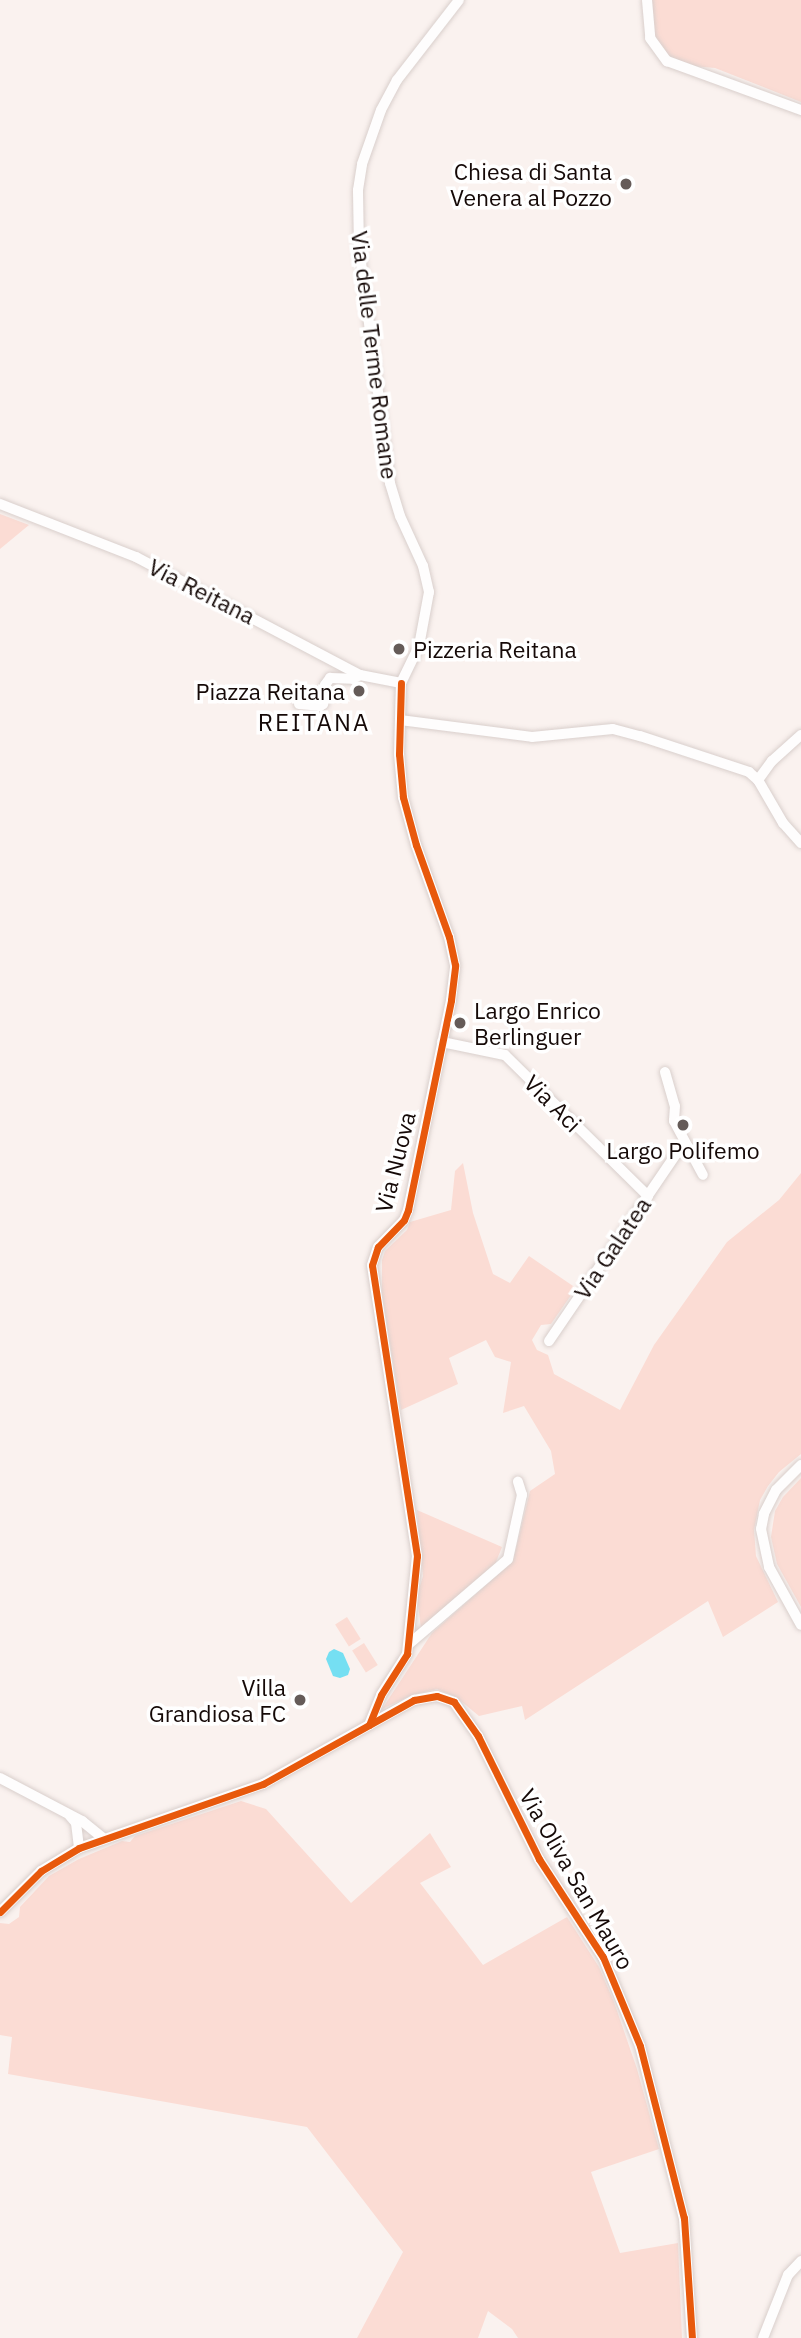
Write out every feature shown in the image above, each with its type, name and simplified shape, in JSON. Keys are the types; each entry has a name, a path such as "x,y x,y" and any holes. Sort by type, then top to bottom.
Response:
{"street":[{"name":"Via delle Terme Romane","path":"401,684 419,646 429,592 423,566 400,516 390,483 359,249 358,190 362,164 381,110 403,73 459,0"},
{"path":"647,0 650,38 667,61 801,110"},
{"name":"Via Reitana","path":"0,504 136,557 360,674 401,684"},
{"path":"299,704 320,706 323,704 325,685 330,678 353,679 360,674"},
{"name":"Via Nuova","path":"369,1726 381,1695 400,1669 409,1644 417,1556 372,1265 378,1247 404,1220 408,1210 451,1000 454,956 408,817 401,774 401,684"},
{"path":"400,720 531,737 613,729 738,768 758,780 783,823 801,843"},
{"path":"758,780 801,735"},
{"name":"Via Aci","path":"442,1042 505,1055 648,1196"},
{"path":"665,1072 675,1106 674,1121 704,1175"},
{"name":"Via Galatea","path":"549,1341 676,1154 688,1146"},
{"path":"801,1465 776,1490 764,1514 761,1529 769,1567 801,1625"},
{"path":"409,1644 508,1559 522,1495 518,1482"},
{"name":"Via Oliva San Mauro","path":"0,1912 41,1871 79,1848 264,1784 427,1697 437,1696 454,1702 478,1736 539,1859 603,1957 640,2046 680,2199 692,2338"},
{"path":"0,1778 68,1814 103,1838"},
{"path":"68,1814 76,1823 79,1848"},
{"path":"763,2338 788,2275 801,2261"}],"shaded area":[{"path":"651,0 801,0 801,102 715,68 692,66 665,54 655,39"},
{"path":"0,514 29,525 0,549"},
{"path":"463,1163 473,1213 493,1274 510,1283 529,1256 576,1288 551,1324 541,1325 532,1340 537,1350 548,1355 554,1374 620,1410 654,1345 727,1242 779,1200 801,1173 801,1454 779,1472 768,1486 760,1500 754,1530 756,1556 778,1602 723,1637 708,1601 525,1720 522,1706 479,1716 456,1697 437,1689 412,1695 382,1709 432,1633 513,1561 530,1491 555,1474 551,1451 524,1406 503,1413 511,1362 495,1357 486,1340 449,1358 458,1384 401,1410 382,1294 382,1260 385,1251 407,1230 410,1222 451,1210 455,1171"},
{"path":"801,1478 801,1607 777,1564 771,1537 775,1511 783,1497"},
{"path":"417,1510 502,1547 494,1567 421,1629 417,1596 423,1576"},
{"path":"347,1617 361,1639 349,1646 335,1624"},
{"path":"364,1643 378,1665 366,1672 352,1650"},
{"path":"241,1801 266,1809 351,1903 430,1833 451,1867 420,1883 483,1965 567,1917 599,1967 614,2002 637,2069 659,2149 591,2172 620,2253 678,2243 682,2338 518,2338 512,2329 488,2311 478,2338 357,2338 403,2252 307,2127 8,2074 12,2037 0,2035 0,1923 9,1924 19,1917 20,1907 49,1876 79,1859 122,1841 130,1842 135,1836"}],"water":[{"path":"334,1649 343,1653 350,1669 348,1675 340,1678 333,1676 326,1659"}],"cycle path":[{"path":"369,1725 381,1695 407,1654 417,1556 372,1265 378,1247 404,1220 408,1210 451,1000 455,965 449,937 416,845 403,797 399,754 401,683"},
{"path":"0,1912 41,1871 79,1848 263,1784 414,1700 437,1696 454,1702 478,1736 539,1859 603,1957 640,2046 684,2218 692,2338"}],"place":[{"name":"Chiesa di Santa Venera al Pozzo","path":"626,184"},
{"name":"Pizzeria Reitana","path":"399,649"},
{"name":"Piazza Reitana","path":"359,691"},
{"name":"Largo Enrico Berlinguer","path":"460,1023"},
{"name":"Largo Polifemo","path":"683,1125"},
{"name":"Villa Grandiosa FC","path":"300,1700"}],"district":[{"name":"REITANA","path":"314,723"}]}
